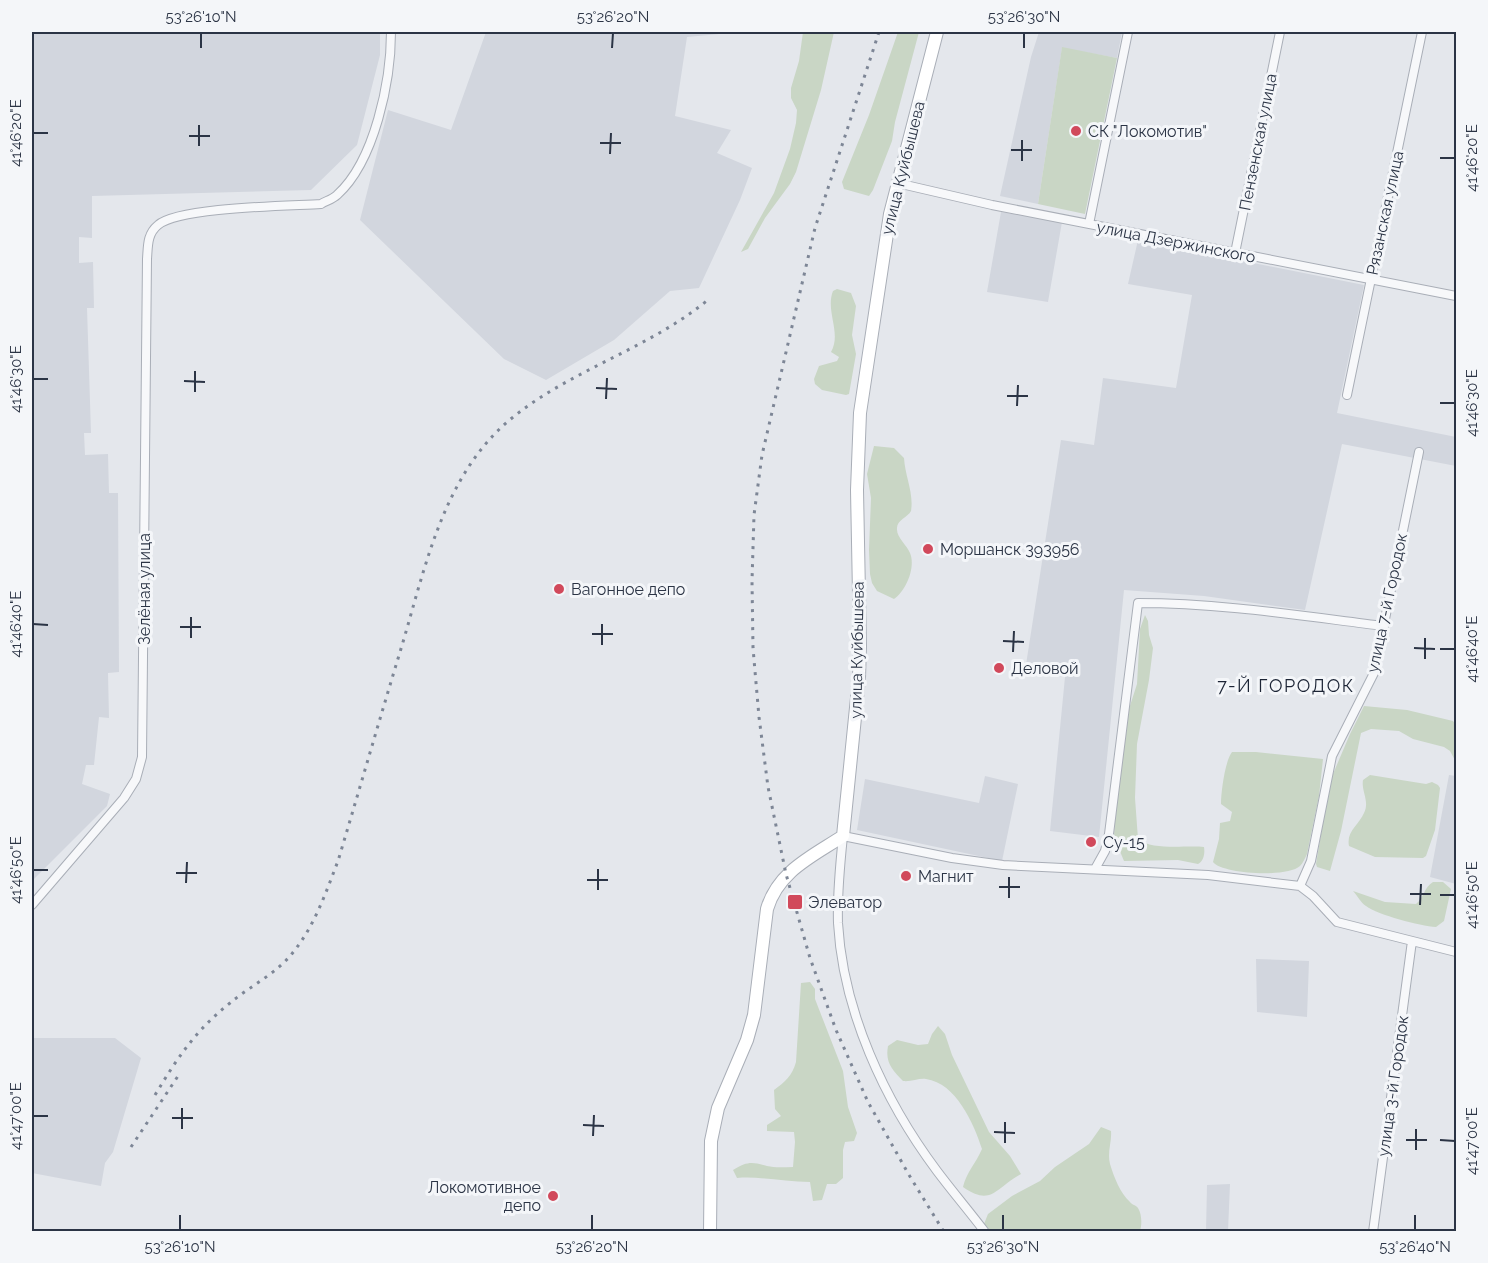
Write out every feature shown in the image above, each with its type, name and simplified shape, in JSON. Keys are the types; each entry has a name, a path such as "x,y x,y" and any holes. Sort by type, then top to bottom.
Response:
{"street":[{"name":"Зелёная улица","path":"32,905 124,798 136,779 142,757 149,235 165,220 189,213 321,204 336,195 365,156 374,132 391,54 391,32"},
{"name":"улица Куйбышева","path":"843,836 859,678 857,490 860,413 879,281 897,183 937,32"},
{"path":"1089,224 1128,32"},
{"name":"Пензенская улица","path":"1235,253 1280,32"},
{"name":"Рязанская улица","path":"1347,395 1422,32"},
{"name":"улица Дзержинского","path":"897,183 992,205 1456,296"},
{"name":"улица 7-й Городок","path":"1300,886 1311,861 1332,756 1374,673 1419,452"},
{"path":"1095,869 1106,851 1109,834 1137,603 1179,603 1233,608 1384,626"},
{"path":"843,836 838,884 838,924 843,966 858,1025 876,1070 900,1114 936,1169 985,1232"},
{"path":"711,1232 711,1141 718,1108 747,1040 754,1015 767,909 771,895 786,874 843,836 952,858 993,863 1208,875 1300,886 1313,896 1336,922 1456,952"},
{"name":"улица 3-й Городок","path":"1373,1232 1412,941"}],"shaded area":[{"path":"32,32 380,32 380,55 357,145 311,190 92,196 92,238 79,237 79,263 93,262 94,308 87,308 91,433 84,433 85,455 108,454 109,493 118,493 119,672 108,673 109,718 99,717 94,765 86,765 82,784 110,794 107,806 32,881"},
{"path":"486,32 741,32 687,37 675,116 731,130 717,153 752,168 740,200 699,288 670,291 614,340 546,380 504,359 360,220 388,110 451,130"},
{"path":"1039,32 1122,32 1117,58 1062,48 1038,204 1000,196 1031,57"},
{"path":"1001,212 1062,222 1048,302 987,292"},
{"path":"1138,240 1364,285 1337,413 1456,437 1456,466 1342,444 1305,610 1204,596 1124,590 1099,837 1050,831 1065,677 1025,671 1061,440 1094,445 1103,378 1176,388 1192,295 1128,284"},
{"path":"1449,775 1456,776 1456,884 1430,877"},
{"path":"985,776 1018,784 1002,861 857,830 865,779 979,803"},
{"path":"1256,959 1309,961 1307,1017 1257,1012"},
{"path":"32,1038 115,1038 141,1058 113,1152 105,1163 101,1186 32,1173"},
{"path":"1230,1184 1228,1231 1206,1231 1207,1185"}],"green space":[{"path":"803,32 834,32 821,90 796,172 765,218 748,249 741,252 774,193 790,149 797,110 791,98 791,88 799,61"},
{"path":"898,32 919,32 892,141 869,196 844,189 842,182 869,115"},
{"name":"СК \"Локомотив\"","path":"1062,47 1117,58 1085,214 1038,204"},
{"path":"837,289 851,293 856,306 852,335 856,354 849,394 846,395 822,390 815,384 814,379 819,366 837,361 839,357 831,352 835,337 831,299 833,291"},
{"path":"874,446 894,448 904,458 911,498 911,511 897,528 898,535 912,559 911,572 902,590 894,599 877,591 870,574 871,498 867,474"},
{"path":"1145,615 1153,648 1137,744 1135,798 1138,839 1152,845 1204,847 1204,857 1198,864 1178,860 1124,861 1114,837 1116,794 1128,712 1137,684 1140,629"},
{"path":"1364,706 1407,710 1453,721 1456,725 1456,762 1450,751 1444,747 1413,739 1399,731 1371,729 1361,733 1341,831 1330,871 1317,867 1316,864 1330,781"},
{"path":"1232,752 1256,752 1323,759 1319,796 1307,854 1300,866 1293,870 1269,873 1241,872 1213,862 1219,839 1220,823 1230,821 1232,812 1221,804 1225,769"},
{"path":"1370,775 1426,784 1432,782 1440,788 1435,830 1426,856 1423,858 1375,857 1349,846 1349,836 1366,809 1363,780"},
{"path":"1433,882 1443,882 1451,889 1444,921 1436,927 1380,913 1364,904 1353,891 1385,902 1416,904"},
{"path":"810,982 815,989 815,999 843,1071 848,1107 857,1133 854,1141 845,1142 843,1178 836,1184 827,1184 822,1200 813,1201 810,1182 737,1178 733,1170 750,1163 773,1167 793,1167 794,1132 767,1131 767,1125 781,1116 775,1109 774,1090 788,1078 796,1062 801,983"},
{"path":"938,1026 945,1034 952,1055 989,1132 1010,1156 1021,1174 987,1195 973,1193 963,1187 982,1149 969,1117 955,1096 937,1082 926,1079 903,1081 889,1061 888,1046 897,1040 918,1045 928,1044"},
{"path":"1101,1127 1111,1131 1110,1164 1123,1194 1139,1210 1140,1231 992,1232 984,1224 988,1214 1012,1196 1040,1181 1055,1167 1089,1144"}],"railway":[{"path":"879,32 815,228 762,455 754,515 753,648 768,787 786,874 810,958 836,1030 868,1102 944,1232"},
{"path":"155,1095 197,1034 218,1013 287,959 314,919 338,861 428,557 452,495 468,467 488,441 512,418 535,401 661,332 709,299"},
{"path":"131,1147 178,1076"}],"place":[{"name":"СК \"Локомотив\"","path":"1076,131"},
{"name":"Моршанск 393956","path":"928,549"},
{"name":"Вагонное депо","path":"559,589"},
{"name":"Деловой","path":"999,668"},
{"name":"Су-15","path":"1091,842"},
{"name":"Магнит","path":"906,876"},
{"name":"Элеватор","path":"795,902"},
{"name":"Локомотивное депо","path":"553,1196"}],"district":[{"name":"7-Й ГОРОДОК","path":"1286,685"}]}
